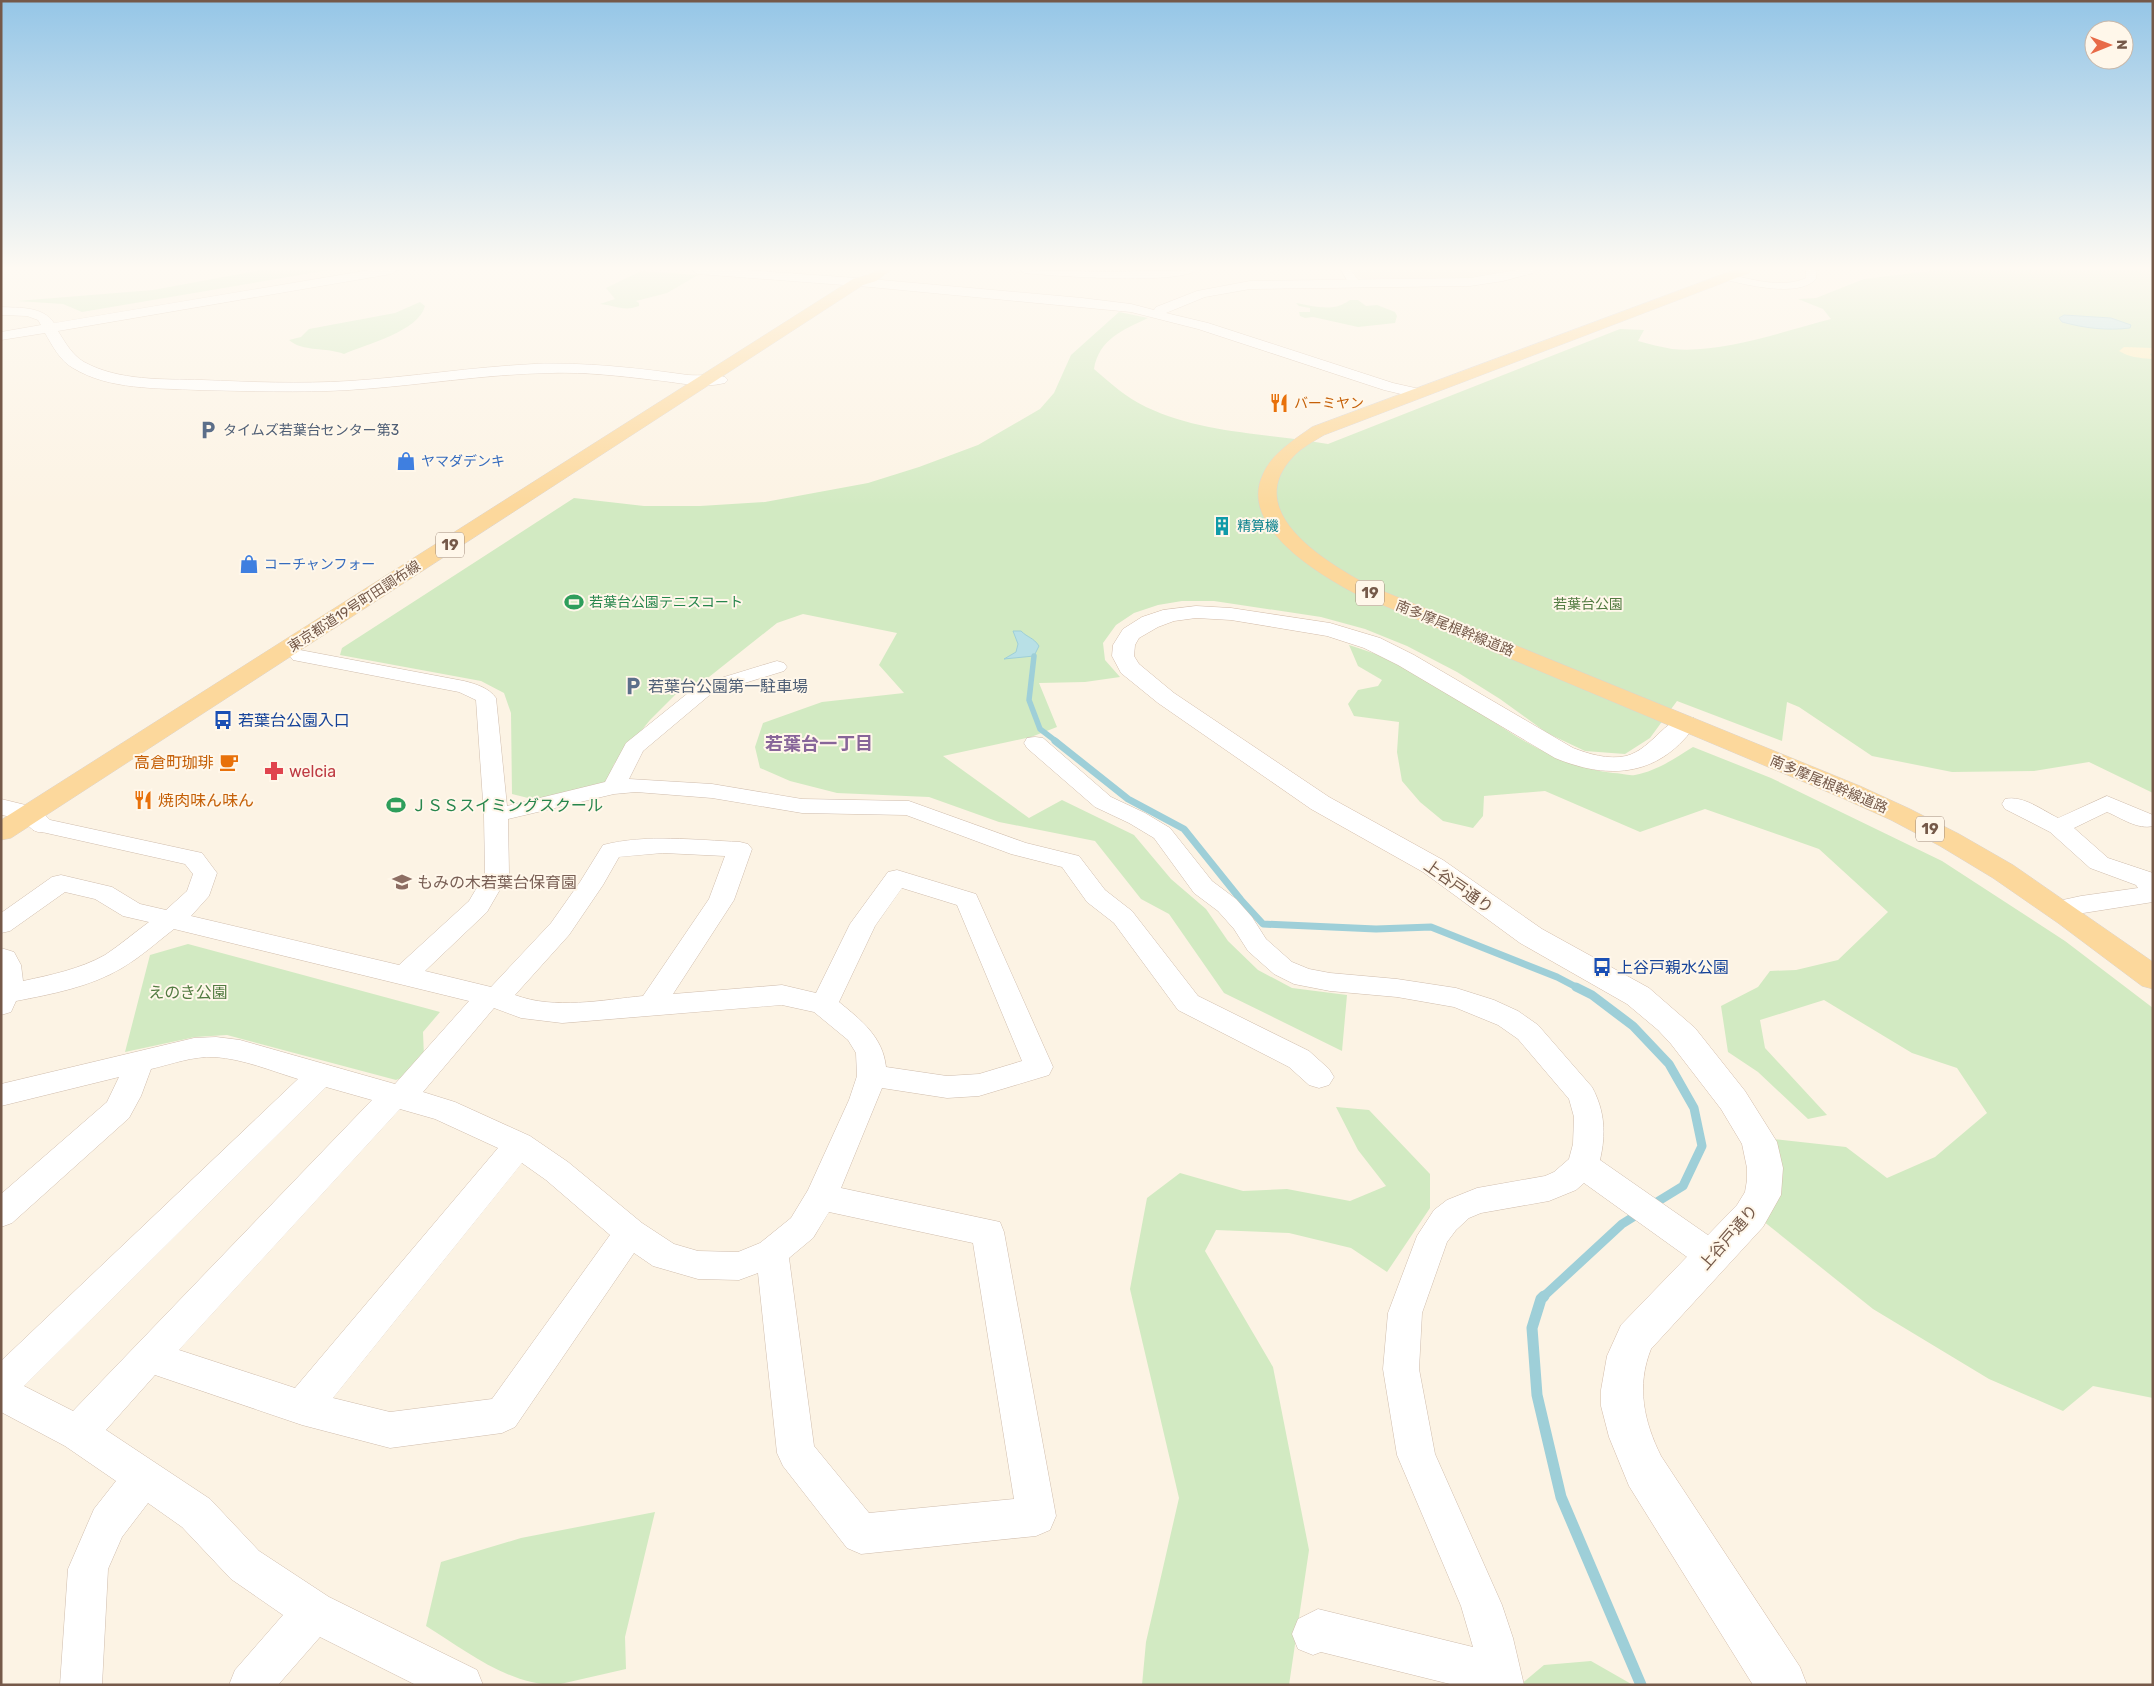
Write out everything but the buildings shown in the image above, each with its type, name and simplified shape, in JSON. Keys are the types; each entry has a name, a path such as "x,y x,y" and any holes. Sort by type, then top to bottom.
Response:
{"main road":[{"name":"東京都道19号町田調布線","path":"12,826 759,349"},
{"name":"南多摩尾根幹線道路","path":"1536,349 1318,431 1290,450 1271,473 1267,486 1267,498 1270,509 1283,532 1317,563 1337,577 1361,588 1892,810 1981,858 2058,908 2153,978"},
{"name":"東京都道19号町田調布線","path":"12,826 76,800 300,656 710,380"}],"street":[{"path":"65,349 69,359 80,366 108,376 141,382 312,387 369,384 505,370 553,368 593,369 710,380"},
{"path":"1273,349 1388,386 1418,393"},
{"path":"1291,349 1398,383 1418,393"},
{"name":"上谷戸通り","path":"1685,723 1660,746 1639,760 1614,764 1585,760 1564,753 1406,660 1372,643 1311,626 1231,614 1196,612 1157,619 1131,634 1123,651 1123,656 1129,668 1146,684 1246,750 1320,803 1434,866 1531,936 1638,996 1674,1026 1738,1107 1759,1142 1763,1155 1765,1180 1763,1195 1750,1216 1635,1338 1626,1356 1622,1374 1624,1415 1630,1440 1645,1471 1782,1685"},
{"path":"300,656 464,687 486,698 496,815 497,874 490,889 478,906 404,976"},
{"path":"614,787 634,748 706,689 778,667"},
{"path":"1035,743 1103,802 1162,833 1204,887 1227,905 1243,923 1257,945 1283,968 1303,977 1330,982 1397,988 1456,998 1484,1006 1528,1032 1582,1095 1590,1117 1588,1144 1595,1174 1713,1257"},
{"path":"496,815 614,787 636,785 712,791 802,806 909,808 1019,848 1070,861 1096,896 1123,918 1188,1003 1299,1059 1319,1077"},
{"path":"2058,828 2107,803 2146,821"},
{"path":"2013,804 2058,828 2099,863 2147,880 2152,894 2127,899 2081,903 2058,908"},
{"path":"3,998 85,974 113,961 191,903 203,887 204,873 193,858 12,826"},
{"path":"78,1433 397,1097 435,1061 451,1038 560,930 591,885 611,850 664,846 740,849 721,900 652,1004"},
{"path":"824,1005 863,924 897,878 967,900 1039,1067 979,1085 947,1087 872,1076"},
{"path":"1,925 61,883 103,893 132,910 493,997 521,1008 562,1013 652,1004 782,996 805,999 824,1005 858,1033 870,1052 872,1076 864,1100 821,1198 802,1228 772,1253 739,1266 698,1264 665,1256 630,1234 557,1171 519,1145 444,1110 240,1051 216,1047 194,1048 1,1095"},
{"path":"1,957 5,958 11,974 3,998"},
{"path":"1,1214 118,1110 126,1096 140,1060"},
{"path":"1,1385 320,1075"},
{"path":"302,1408 519,1145"},
{"path":"1313,1634 1318,1630 1501,1680 1492,1638 1481,1605 1416,1455 1401,1370 1405,1313 1433,1236 1445,1220 1458,1209 1477,1201 1549,1188 1565,1181 1595,1174"},
{"path":"772,1253 796,1453 861,1534 1036,1516 988,1232 821,1198"},
{"path":"149,1358 302,1408 390,1430 502,1415 630,1234"},
{"path":"1,1393 78,1433 196,1513 245,1565 314,1612 462,1685"},
{"path":"81,1685 88,1569 108,1523 144,1477"},
{"path":"250,1685 314,1612"}],"green space":[{"path":"313,349 358,349 344,354"},
{"name":"若葉台公園","path":"1078,349 1102,349 1094,369 1132,399 1168,416 1213,428 1328,444 1570,349 2153,349 2153,793 2089,762 2034,771 1952,772 1872,756 1799,707 1787,702 1782,741 1677,701 1650,738 1625,754 1585,751 1547,733 1500,699 1457,672 1407,646 1365,629 1321,617 1214,601 1182,601 1158,605 1134,613 1116,625 1103,643 1105,660 1120,677 1085,682 1039,683 1057,727 1031,737 943,756 1029,818 1062,800 1134,835 1171,879 1206,909 1228,941 1258,970 1292,988 1347,995 1342,1051 1224,993 1169,914 1141,899 1095,841 999,822 929,797 837,793 790,781 760,768 755,747 763,723 822,702 904,693 879,665 897,633 803,614 777,623 709,677 679,691 650,720 614,764 607,782 536,800 512,794 511,713 504,693 481,681 340,655 342,648 574,498 644,506 700,506 765,502 868,483 919,467 978,445 1040,409 1054,393 1071,355"},
{"path":"1349,645 1392,660 1420,674 1525,742 1553,756 1582,767 1635,775 1673,760 1693,747 1771,778 1942,861 2065,941 2153,1008 2153,1398 2093,1386 2063,1411 1989,1379 1873,1309 1758,1217 1773,1139 1846,1147 1887,1178 1935,1157 1987,1113 1957,1068 1912,1053 1824,1000 1760,1020 1765,1048 1827,1115 1808,1119 1758,1072 1728,1052 1721,1006 1758,987 1770,971 1796,970 1838,960 1888,912 1819,849 1705,809 1640,832 1545,791 1484,796 1483,816 1473,828 1443,821 1420,802 1402,781 1397,752 1399,722 1354,716 1348,704 1358,690 1378,686 1382,680 1358,666"},
{"name":"えのき公園","path":"188,944 440,1012 423,1032 424,1057 408,1075 396,1080 227,1035 195,1037 125,1052 150,955"},
{"path":"1336,1107 1369,1110 1430,1174 1430,1208 1387,1272 1351,1248 1289,1233 1216,1230 1205,1251 1273,1367 1309,1550 1289,1685 1142,1685 1146,1642 1179,1498 1130,1289 1147,1198 1180,1173 1243,1191 1287,1189 1350,1201 1386,1186 1358,1150"},
{"path":"655,1512 625,1637 626,1669 556,1685 538,1683 504,1673 426,1626 441,1562 521,1538"},
{"path":"1591,1661 1633,1685 1520,1685 1544,1665"}],"sand":[{"path":"2122,349 2153,349 2153,353 2150,354 2151,359 2138,358 2119,351"}],"water":[{"path":"1013,631 1021,631 1037,643 1039,646 1034,656 1004,659 1016,652 1018,644"}],"waterway":[{"path":"1034,656 1029,700 1040,729 1057,742"},
{"path":"1055,741 1128,799 1184,829 1241,900 1263,924 1376,929 1431,927 1557,977 1578,988"},
{"path":"1578,988 1592,995 1633,1026 1669,1064 1694,1108 1702,1146 1683,1186 1652,1205"},
{"path":"1543,1297 1622,1224 1638,1214"},
{"path":"1543,1297 1532,1328 1537,1395 1561,1497 1641,1685"}],"place":[{"name":"バーミヤン","path":"1279,403"},
{"name":"タイムズ若葉台センター第3","path":"208,430"},
{"name":"ヤマダデンキ","path":"406,461"},
{"name":"精算機","path":"1222,526"},
{"name":"コーチャンフォー","path":"249,564"},
{"name":"若葉台公園テニスコート","path":"574,602"},
{"name":"若葉台公園第一駐車場","path":"633,686"},
{"name":"若葉台公園入口","path":"223,720"},
{"name":"高倉町珈琲","path":"229,762"},
{"name":"welcia","path":"274,771"},
{"name":"焼肉味ん味ん","path":"143,800"},
{"name":"ＪＳＳスイミングスクール","path":"396,805"},
{"name":"もみの木若葉台保育園","path":"402,882"},
{"name":"上谷戸親水公園","path":"1602,967"}],"district":[{"name":"若葉台一丁目","path":"819,744"}]}
